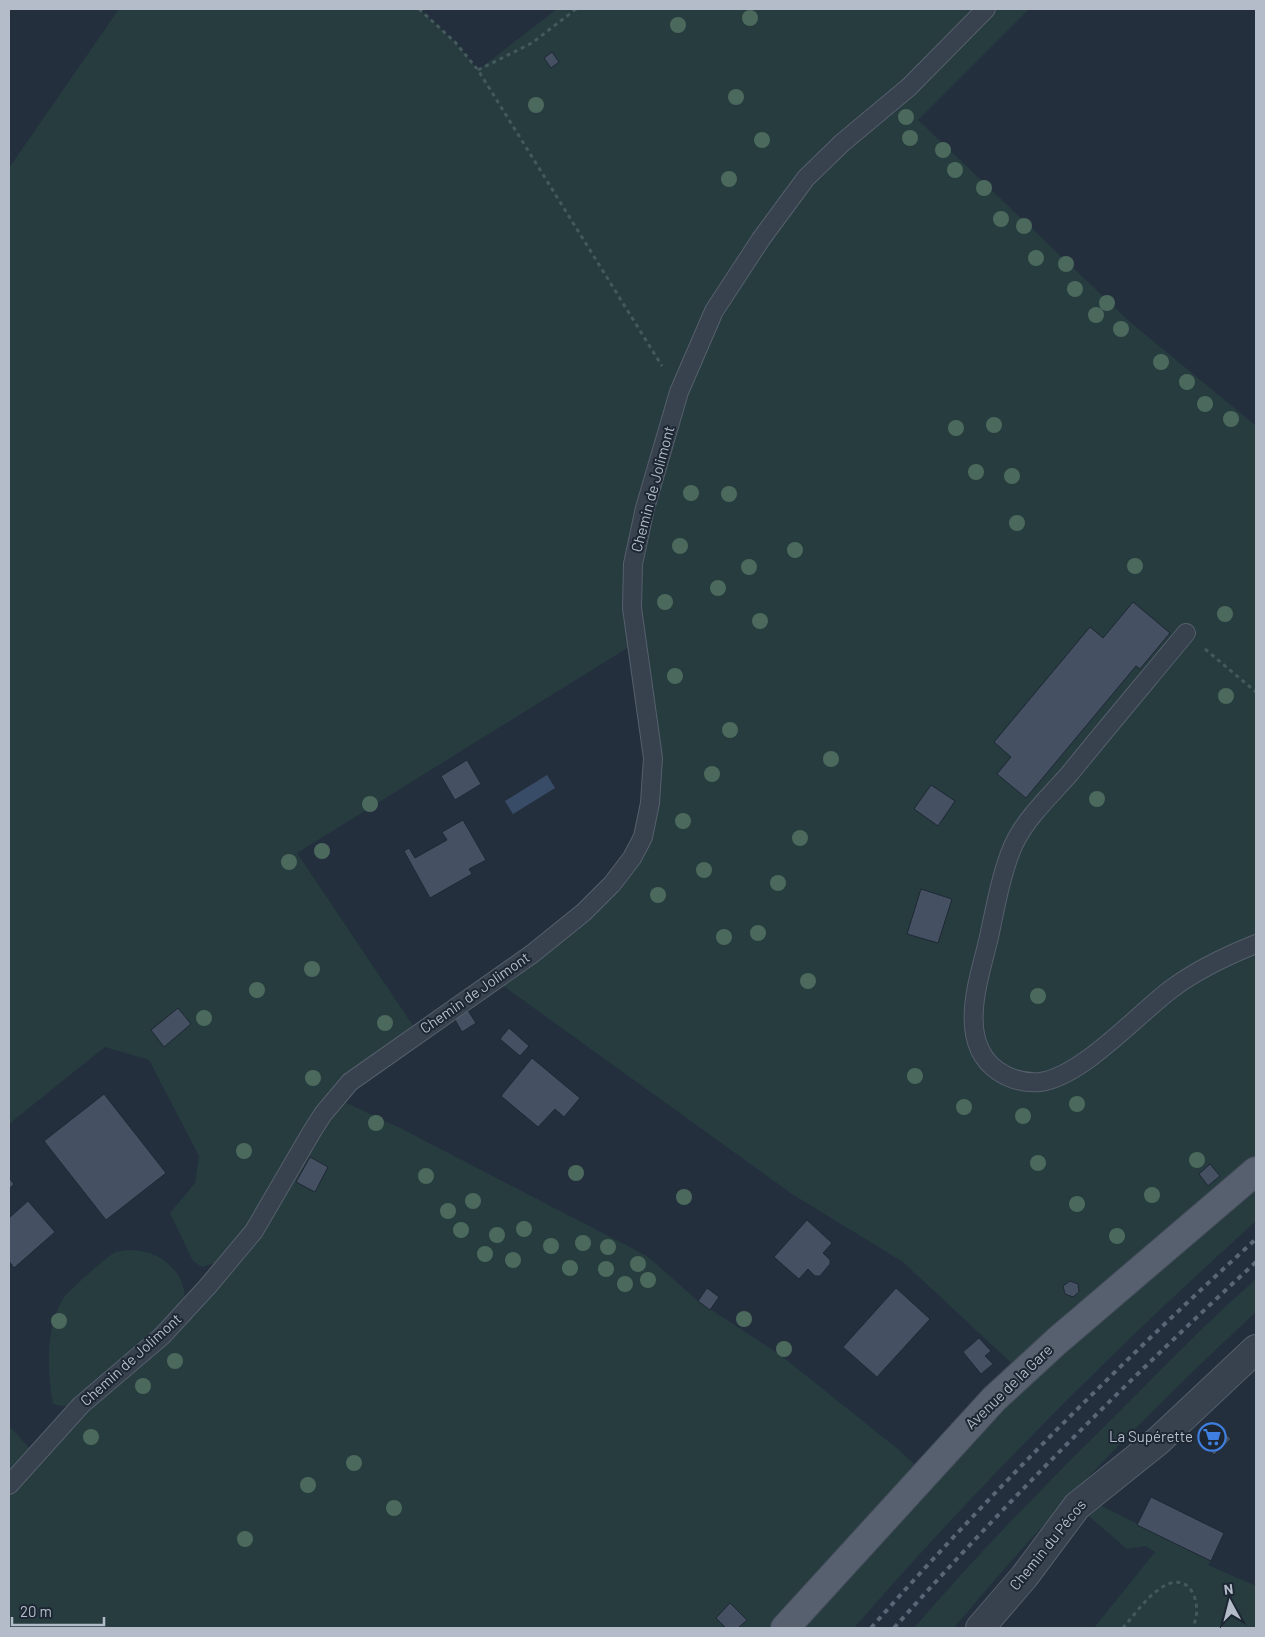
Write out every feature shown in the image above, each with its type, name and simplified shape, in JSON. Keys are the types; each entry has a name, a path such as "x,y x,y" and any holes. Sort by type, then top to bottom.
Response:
{"main road":[{"name":"Avenue de la Gare","path":"785,1628 994,1399 1064,1334 1256,1171"}],"street":[{"name":"Chemin du Pécos","path":"980,1628 1024,1577 1077,1506 1158,1441 1256,1349"}],"lane":[{"name":"Chemin de Jolimont","path":"9,1485 81,1405 162,1336 208,1286 254,1231 311,1133 335,1098 350,1082 532,954 584,912 612,884 632,858 643,837 653,782 653,758 632,608 633,564 645,508 679,392 714,311 761,239 806,178 842,143 909,88 986,9"},
{"path":"1186,633 1016,839 993,915 975,1001 974,1018 978,1045 993,1068 1007,1077 1033,1082 1056,1078 1082,1063 1150,1005 1190,976 1256,944"}],"path":[{"path":"419,9 455,42 478,70 679,392"},
{"path":"478,70 532,43 576,9"},
{"path":"1186,633 1256,692"},
{"path":"1123,1628 1151,1595 1165,1585 1181,1583 1190,1588 1195,1595 1198,1614 1192,1628"}],"green space":[{"path":"119,9 419,9 455,42 478,70 557,9 1029,9 918,120 1129,321 1256,426 1256,1221 1099,1368 901,1574 854,1628 9,1628 9,1426 35,1454 80,1405 61,1406 53,1404 51,1393 49,1347 56,1314 63,1299 90,1273 116,1252 128,1250 141,1251 163,1260 179,1276 185,1300 231,1258 202,1267 193,1261 170,1213 195,1183 199,1156 149,1060 105,1047 9,1124 9,168","holes":["637,642 650,803 612,884 495,980 792,1194 903,1262 1021,1372 924,1473 899,1450 779,1354 698,1301 647,1256 402,1129 336,1098 418,1033 297,853"]},
{"path":"1256,1279 1256,1312 1177,1387 1100,1465 1025,1545 954,1628 914,1628 963,1572 1040,1491 1187,1344"},
{"path":"1086,1498 1211,1561 1208,1565 1256,1586 1256,1628 1094,1628 1155,1552 1146,1546 1127,1549 1077,1506"}],"water":[{"path":"547,775 555,788 513,814 505,801"}],"building":[{"path":"552,52 559,62 551,68 544,58"},
{"path":"1133,602 1170,633 1140,669 1136,666 1026,798 997,774 1011,757 994,742 1090,627 1103,638"},
{"path":"467,760 481,784 455,800 441,776"},
{"path":"931,785 955,801 938,826 914,809"},
{"path":"463,820 486,860 469,869 472,874 430,898 404,851 409,848 415,858 447,840 442,832"},
{"path":"921,889 952,899 938,943 907,934"},
{"path":"178,1008 191,1024 164,1047 151,1030"},
{"path":"467,1009 476,1023 462,1032 454,1018"},
{"path":"509,1028 529,1046 520,1056 500,1039"},
{"path":"532,1058 580,1098 564,1117 555,1109 538,1127 501,1096"},
{"path":"104,1094 166,1173 106,1220 44,1141"},
{"path":"310,1157 328,1167 315,1192 296,1182"},
{"path":"1210,1164 1220,1176 1208,1186 1199,1174"},
{"path":"9,1178 14,1184 9,1189"},
{"path":"28,1201 55,1232 14,1268 9,1261 9,1218"},
{"path":"807,1220 832,1243 823,1253 830,1260 830,1264 820,1276 815,1276 808,1269 799,1279 774,1257"},
{"path":"1070,1281 1078,1284 1079,1292 1073,1297 1065,1294 1063,1286"},
{"path":"707,1288 719,1297 710,1310 698,1301"},
{"path":"896,1288 930,1319 877,1377 843,1347"},
{"path":"979,1338 991,1351 985,1356 993,1364 981,1374 963,1352"},
{"path":"1213,1421 1231,1439 1214,1455 1197,1437"},
{"path":"1151,1497 1224,1533 1211,1561 1137,1525"},
{"path":"730,1603 747,1620 738,1628 726,1628 716,1618"}],"railway":[{"path":"871,1628 963,1527 1058,1428 1156,1332 1256,1239"},
{"path":"894,1628 1070,1440 1256,1262"}],"place":[{"name":"La Supérette","path":"1212,1437"}]}
